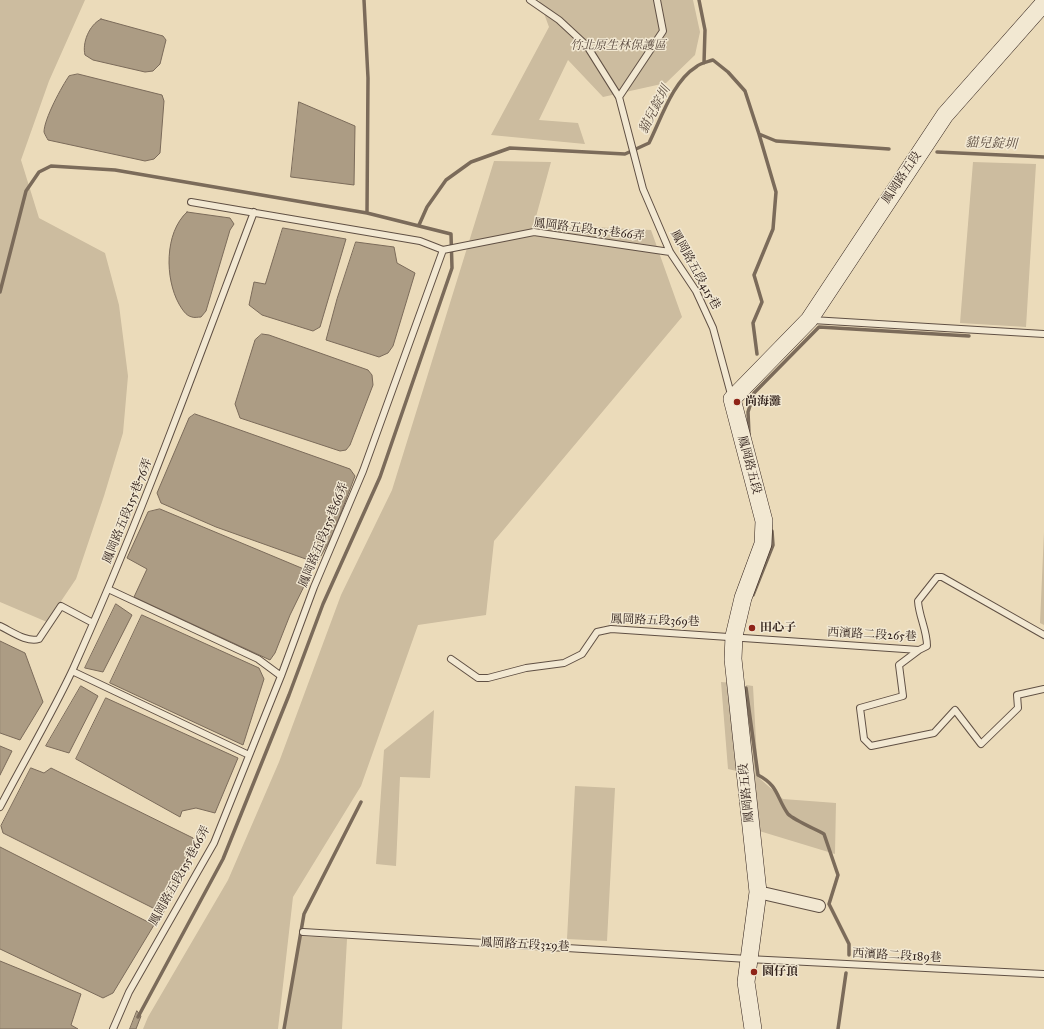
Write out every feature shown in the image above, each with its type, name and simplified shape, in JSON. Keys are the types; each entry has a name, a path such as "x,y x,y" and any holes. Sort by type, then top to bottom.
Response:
{"street":[{"name":"鳳岡路五段","path":"753,1029 746,982 758,892 733,659 734,636 743,598 763,544 764,521 732,399 809,320 945,115 1044,3"},
{"path":"758,892 819,906"}],"lane":[{"name":"鳳岡路五段415巷","path":"530,0 559,20 587,46 619,97 643,189 670,252 696,291 713,328 732,399"},
{"path":"619,97 663,31 657,0"},
{"path":"191,202 420,240 443,250"},
{"name":"鳳岡路五段155巷76弄","path":"0,807 72,671 108,589 140,513 254,212"},
{"name":"鳳岡路五段155巷66弄","path":"114,1029 129,992 214,843 281,676 314,587 365,464 443,250 534,232 670,252"},
{"path":"809,320 1044,334"},
{"name":"西濱路二段265巷","path":"734,636 919,650 927,646 927,633 919,616 918,601 937,577 942,577 1044,635"},
{"path":"108,589 258,659 281,676"},
{"path":"0,626 26,639 39,639 61,606 93,623"},
{"name":"鳳岡路五段369巷","path":"451,659 478,678 488,678 526,668 564,662 582,654 597,632 611,629 734,636"},
{"path":"919,650 898,665 903,696 860,708 864,739 871,746 934,733 955,710 981,744 1018,708 1017,695 1044,690"},
{"path":"72,671 249,756"},
{"name":"鳳岡路五段329巷","path":"303,932 748,959"},
{"name":"西濱路二段189巷","path":"748,959 1044,974"}],"green space":[{"path":"0,0 85,0 49,81 21,160 39,218 105,253 119,305 128,376 123,433 104,496 76,579 47,622 0,602"},
{"name":"竹北原生林保護區","path":"539,0 693,0 700,32 695,55 666,83 603,97 568,60 539,120 578,123 585,144 491,135 549,27"},
{"path":"494,161 551,162 534,224 651,230 682,317 494,541 486,615 418,625 361,786 293,897 278,1029 143,1029 148,1017 228,880 279,762 341,595 392,490"},
{"path":"973,162 1036,164 1026,327 960,323"},
{"path":"1044,532 1044,625 1040,623"},
{"path":"721,682 733,683 741,772 728,769"},
{"path":"746,685 753,686 758,777 783,799 836,803 835,854 756,830"},
{"path":"434,710 430,778 400,777 396,866 376,864 384,750"},
{"path":"575,786 615,788 607,941 567,939"},
{"path":"299,936 347,939 342,1029 283,1029"}],"shaded area":[{"path":"101,19 163,36 166,40 160,64 153,71 145,72 93,60 85,55 84,50 87,35 93,25"},
{"path":"78,74 162,95 164,101 160,153 154,159 145,161 48,140 44,132 50,111 69,76"},
{"path":"299,102 355,126 354,185 291,177"},
{"path":"187,212 230,218 234,224 230,230 206,311 201,317 190,316 181,308 174,294 169,269 169,256 174,232 179,221"},
{"path":"283,228 346,239 320,327 313,331 262,315 249,305 254,282 265,284"},
{"path":"356,242 394,247 397,263 415,273 393,346 388,353 379,357 326,340 337,299"},
{"path":"262,334 269,335 368,370 372,375 373,385 350,445 346,450 340,451 240,418 235,404 255,340"},
{"path":"195,414 350,469 355,476 332,536 317,563 216,527 161,503 157,493 189,418"},
{"path":"160,509 311,572 290,615 275,653 270,660 134,597 147,569 127,558 148,512"},
{"path":"116,604 132,615 103,672 85,668"},
{"path":"142,615 259,668 264,679 243,745 110,683"},
{"path":"0,641 25,653 43,702 20,740 0,733"},
{"path":"81,686 98,696 69,753 46,746"},
{"path":"106,698 238,758 215,813 196,808 182,811 180,817 76,759"},
{"path":"0,746 12,751 0,775"},
{"path":"31,768 44,773 51,768 193,838 197,848 163,913 3,833 1,826"},
{"path":"0,847 154,925 113,993 103,998 0,949"},
{"path":"0,961 81,994 71,1025 78,1029 0,1029"},
{"path":"137,1011 141,1016 136,1029 130,1029"}],"waterway":[{"path":"364,0 368,78 367,213"},
{"path":"699,0 705,30 704,63"},
{"name":"貓兒錠圳","path":"419,225 427,207 446,180 471,162 510,148 625,154 649,143 668,101 681,81 688,73 698,66 713,60 728,72 745,91 759,134 776,141 889,149"},
{"path":"757,354 753,323 762,302 754,275 773,229 776,192 759,134"},
{"name":"貓兒錠圳","path":"937,152 1044,157"},
{"path":"0,292 26,191 39,172 51,166 115,170 367,213 451,234 452,268 380,477 323,604 289,695 223,859 138,1017"},
{"path":"749,434 748,412 754,393 819,327 969,336"},
{"path":"753,595 773,545 772,531"},
{"path":"746,688 758,775 770,783 774,788 788,814 824,834 838,875 829,904 849,944 849,955"},
{"path":"284,1029 304,914 361,802"},
{"path":"838,1029 846,973"}],"place":[{"name":"尚海灘","path":"737,402"},
{"name":"田心子","path":"752,628"},
{"name":"園仔頂","path":"754,972"}]}
